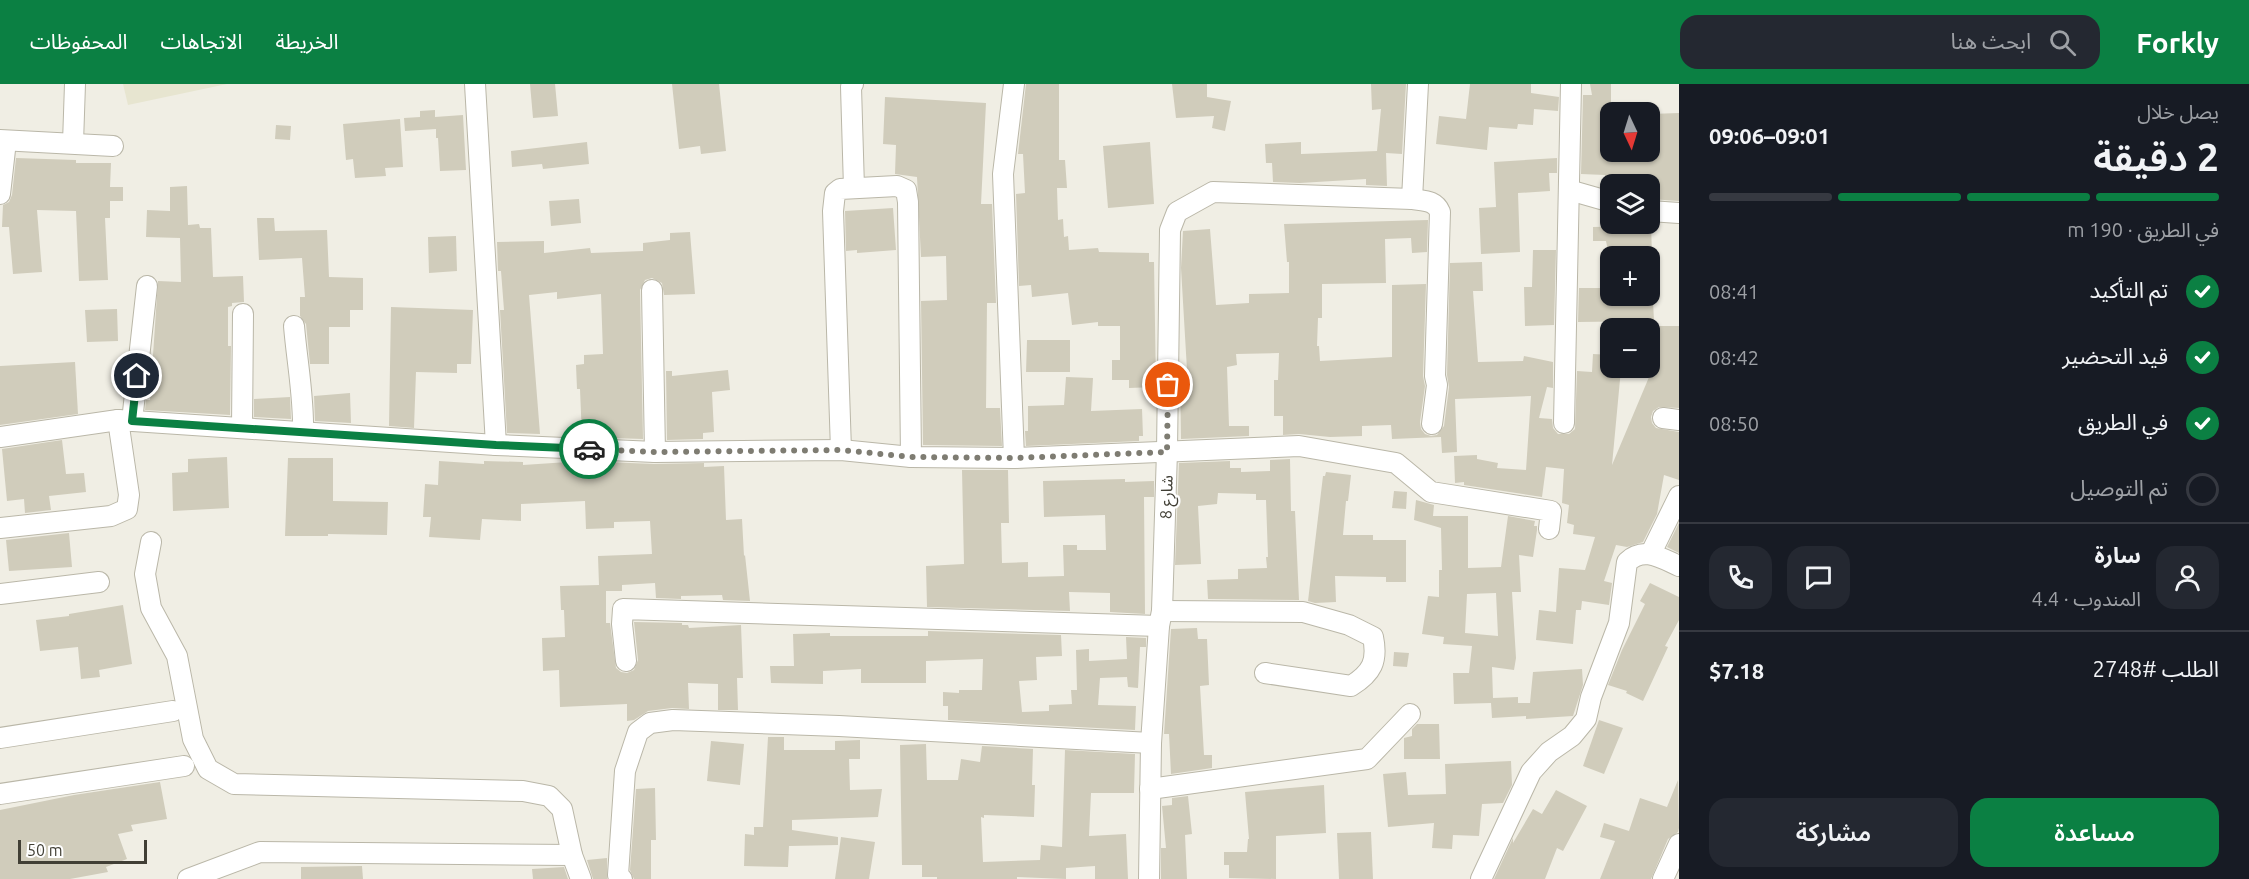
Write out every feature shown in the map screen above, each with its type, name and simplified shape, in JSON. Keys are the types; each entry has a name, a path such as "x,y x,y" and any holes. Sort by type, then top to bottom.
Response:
{"street":[{"path":"73,143 75,84"},
{"path":"475,84 496,445"},
{"path":"853,84 851,87 854,188"},
{"path":"1014,84 1003,174 1014,458"},
{"path":"1412,200 1418,84"},
{"path":"1564,423 1571,84"},
{"path":"0,194 3,140 113,146"},
{"path":"841,450 833,211 835,193 840,189 897,186 906,190 911,457"},
{"path":"1569,190 1600,199"},
{"name":"شارع 8","path":"1149,879 1151,742 1160,618 1167,452 1170,230 1177,212 1213,192 1412,200 1430,202 1437,206 1440,212 1435,376 1437,385 1432,424"},
{"path":"1660,212 1679,213"},
{"path":"0,528 111,516 128,508 125,421 147,286"},
{"path":"652,290 655,452"},
{"path":"242,428 243,314"},
{"path":"294,326 299,384 304,406 303,432"},
{"path":"0,437 125,421 496,445 655,452 841,450 911,457 1014,458 1299,446 1396,463 1431,492 1551,511 1550,529"},
{"path":"1651,553 1679,496"},
{"path":"151,542 145,574 151,608 177,656 193,739 208,769 234,784 523,791 549,796 562,809 572,855 581,879"},
{"path":"1481,879 1531,772 1550,752 1572,736 1586,719 1591,697 1618,623 1627,562 1637,554 1651,553 1679,566"},
{"path":"0,594 99,582"},
{"path":"626,661 622,624 623,609 1160,618 1303,612 1349,625 1373,637 1377,653 1374,665 1351,686 1265,672"},
{"path":"0,738 173,711"},
{"path":"1150,789 1367,759 1410,714"},
{"path":"622,879 618,875 625,771 638,732 650,723 673,720 839,726 1151,742"},
{"path":"0,794 184,766"},
{"path":"1663,879 1679,844"},
{"path":"188,879 260,852 572,855"}],"shaded area":[{"path":"123,84 227,84 128,105"}],"building":[{"path":"530,84 555,84 558,116 533,118"},
{"path":"672,84 719,84 726,151 701,154 700,146 679,149"},
{"path":"1026,84 1059,84 1059,160 1065,160 1067,188 1057,188 1058,220 1063,219 1064,237 1068,236 1069,250 1098,248 1099,252 1149,253 1149,262 1154,262 1156,387 1129,388 1129,380 1112,380 1112,360 1120,360 1120,326 1098,326 1098,322 1072,325 1068,293 1032,297 1031,285 1019,286 1016,194 1025,193 1023,154 1018,154"},
{"path":"1172,84 1207,84 1207,97 1231,101 1225,131 1212,128 1214,116 1176,118"},
{"path":"1371,84 1406,84 1402,154 1386,153 1387,186 1366,185 1366,179 1300,183 1273,182 1272,163 1266,163 1265,144 1301,142 1301,154 1377,151 1381,109 1372,110"},
{"path":"1470,84 1531,84 1531,93 1559,97 1558,111 1534,109 1533,125 1518,124 1517,129 1489,127 1487,150 1436,144 1439,116 1466,119"},
{"path":"1590,84 1611,84 1611,102 1600,102 1600,162 1660,162 1660,114 1679,113 1679,201 1660,200 1660,174 1581,174 1583,95 1592,95"},
{"path":"885,97 986,103 981,204 992,204 996,303 987,303 986,408 1000,408 1002,446 923,445 921,301 947,300 946,256 921,257 917,177 895,174 896,145 883,144"},
{"path":"435,110 435,117 463,115 466,170 440,171 436,129 405,131 404,118 420,117 420,111"},
{"path":"400,119 403,167 385,168 386,176 355,178 353,159 346,160 343,124"},
{"path":"276,125 291,126 290,140 275,139"},
{"path":"587,142 589,164 543,169 542,164 512,167 511,151"},
{"path":"1150,142 1154,204 1108,208 1103,146"},
{"path":"16,158 76,160 76,163 111,163 110,187 123,187 123,201 110,201 110,218 105,218 108,280 79,281 76,211 37,210 42,272 13,274 9,227 2,227 3,205 9,202 12,195"},
{"path":"1557,158 1557,173 1549,173 1550,191 1518,193 1520,252 1481,254 1479,208 1496,207 1494,162"},
{"path":"187,186 188,225 199,224 200,228 211,228 213,277 243,276 244,302 232,303 232,306 228,307 228,346 231,346 230,415 145,410 146,400 150,400 158,281 181,282 180,238 146,237 147,210 170,211 170,187"},
{"path":"579,199 581,223 551,226 549,201"},
{"path":"893,208 896,250 857,253 857,250 846,251 845,211"},
{"path":"257,218 274,218 275,231 327,230 329,277 363,278 363,310 350,310 350,327 329,327 329,364 310,364 306,324 300,316 300,297 305,297 302,258 259,260"},
{"path":"1428,220 1427,252 1412,253 1411,238 1385,239 1386,283 1322,284 1322,318 1318,318 1317,346 1319,346 1320,361 1392,357 1392,285 1426,284 1423,376 1425,386 1420,422 1421,429 1425,434 1431,436 1437,435 1444,426 1449,387 1447,375 1450,263 1482,262 1483,291 1473,291 1478,362 1523,361 1524,356 1553,362 1553,388 1547,387 1539,418 1552,419 1553,428 1558,434 1569,434 1575,429 1577,371 1592,372 1593,354 1600,354 1600,378 1620,378 1612,465 1649,378 1660,378 1660,326 1679,326 1679,408 1659,407 1653,411 1651,417 1656,428 1679,432 1679,480 1664,475 1657,514 1643,542 1627,547 1616,545 1604,581 1612,583 1609,605 1582,601 1581,610 1576,610 1573,644 1536,640 1539,610 1556,612 1559,568 1585,570 1595,537 1573,534 1574,525 1567,523 1569,505 1562,503 1564,469 1546,467 1542,497 1464,485 1464,482 1455,483 1454,456 1477,455 1477,459 1498,463 1497,468 1526,470 1531,396 1455,399 1457,452 1442,453 1441,437 1392,439 1391,425 1362,426 1362,436 1283,435 1283,416 1274,416 1274,380 1278,380 1279,353 1236,354 1237,365 1227,367 1229,426 1249,426 1249,436 1181,439 1180,371 1187,370 1181,268 1183,231 1210,229 1216,305 1249,303 1249,294 1289,293 1289,262 1287,262 1284,224"},
{"path":"1593,227 1600,227 1600,234 1651,234 1652,246 1607,246 1606,241 1593,241"},
{"path":"690,232 695,294 664,295 662,283 652,278 645,280 640,290 643,439 582,437 580,389 577,389 576,365 584,364 584,355 603,354 601,294 557,299 557,292 529,295 540,434 507,433 500,310 504,310 501,271 498,271 497,242 544,241 544,253 590,248 591,253 643,251 643,243 670,240 670,233"},
{"path":"456,236 457,271 429,273 428,237"},
{"path":"1533,250 1556,250 1554,325 1525,326 1524,287 1532,287"},
{"path":"1579,288 1600,288 1600,306 1653,306 1654,318 1600,318 1600,322 1578,322"},
{"path":"391,307 473,310 471,364 457,364 457,373 416,372 414,428 389,426"},
{"path":"117,309 118,341 87,342 85,310"},
{"path":"1027,340 1070,340 1070,372 1026,372"},
{"path":"75,362 78,414 0,425 0,366"},
{"path":"728,370 730,390 712,392 714,432 703,433 703,439 667,440 666,371 672,371 672,376"},
{"path":"1066,377 1093,378 1091,411 1142,409 1143,436 1139,436 1139,441 1026,446 1028,406 1064,405"},
{"path":"350,393 351,423 315,421 314,396"},
{"path":"290,397 291,419 254,417 254,399"},
{"path":"62,440 66,474 84,473 86,492 49,496 51,510 25,513 24,499 7,501 2,449"},
{"path":"227,457 229,508 173,511 172,473 188,472 188,459"},
{"path":"288,458 333,458 333,501 388,502 387,535 285,536"},
{"path":"1290,459 1291,511 1295,511 1299,600 1208,599 1207,580 1238,579 1238,569 1267,568 1266,500 1256,500 1256,494 1218,493 1217,504 1198,506 1201,564 1175,565 1179,463 1230,461 1230,468 1241,468 1241,472 1270,471 1270,460"},
{"path":"439,461 484,464 484,461 523,462 523,465 583,461 654,464 704,463 704,467 724,466 726,520 742,519 750,601 723,600 722,595 681,596 681,599 656,598 655,583 622,585 622,591 606,591 606,623 610,623 616,668 627,673 634,670 638,660 634,622 682,623 682,625 688,625 689,628 741,625 743,678 737,678 738,710 718,710 718,684 688,683 689,709 672,708 648,711 634,720 627,721 627,704 560,707 559,670 543,671 542,638 565,637 560,586 599,585 598,556 652,554 650,521 614,522 614,528 586,529 585,501 521,504 521,521 482,519 480,540 429,537 431,517 423,517 425,484 438,485"},
{"path":"962,470 1008,470 1009,523 1001,523 1002,563 1028,562 1028,577 1064,576 1063,545 1077,545 1077,550 1106,550 1105,515 1044,517 1043,481 1125,479 1125,482 1154,481 1154,497 1144,497 1145,614 1110,612 1110,593 1069,592 1070,611 927,607 926,566 964,564"},
{"path":"1326,472 1351,475 1343,535 1373,535 1373,540 1406,540 1406,582 1386,582 1386,577 1335,576 1336,602 1308,601 1323,476"},
{"path":"1394,491 1407,492 1406,509 1392,508"},
{"path":"1416,500 1434,505 1433,516 1468,516 1468,568 1501,567 1508,516 1535,521 1534,526 1537,526 1537,530 1533,557 1519,555 1521,592 1512,592 1516,658 1514,670 1492,667 1493,698 1518,697 1518,703 1530,703 1533,672 1582,669 1583,685 1573,716 1526,719 1526,716 1492,718 1491,703 1454,704 1453,673 1469,673 1472,646 1443,644 1444,637 1422,634 1428,596 1439,597 1439,570 1442,570 1441,528 1414,520","holes":["1496,593 1498,636 1465,633 1467,594"]},
{"path":"1679,523 1679,553 1667,547"},
{"path":"69,533 72,567 9,571 6,540"},
{"path":"1650,583 1679,597 1679,620 1665,646 1668,647 1643,701 1626,693 1627,691 1608,685 1622,650 1645,604 1640,601"},
{"path":"123,605 132,664 99,670 100,677 81,679 78,647 40,651 36,620"},
{"path":"1197,628 1198,639 1207,639 1209,685 1200,686 1204,755 1212,755 1212,768 1171,774 1169,734 1164,734 1171,629"},
{"path":"928,631 1061,635 1062,656 1036,657 1037,680 1019,681 1022,712 1049,711 1049,705 1072,704 1071,690 1077,690 1076,650 1089,649 1089,661 1127,659 1126,637 1146,638 1146,647 1140,647 1138,688 1128,687 1127,677 1100,678 1098,705 1136,706 1135,730 948,720 948,706 943,706 943,692 959,693 959,690 982,690 983,659 926,661 926,683 861,683 861,669 823,671 823,684 771,683 770,666 794,666 793,634 928,636"},
{"path":"1394,652 1409,653 1407,667 1393,666"},
{"path":"1599,720 1623,728 1604,774 1583,766"},
{"path":"1417,724 1439,724 1440,759 1404,759 1404,738 1412,736 1412,729"},
{"path":"768,737 784,737 784,750 835,750 835,741 860,740 860,759 849,759 850,790 882,789 878,817 792,820 792,830 838,837 838,845 789,846 788,867 744,866 745,834 754,835 754,827 763,827"},
{"path":"711,741 744,744 740,785 707,781"},
{"path":"926,744 927,780 958,780 961,759 980,762 982,746 1033,749 1034,817 984,815 984,818 981,817 983,862 1040,860 1041,845 1062,847 1065,750 1135,754 1134,793 1091,793 1089,836 1126,834 1128,879 1095,879 1095,866 1066,868 1066,879 1017,877 1017,879 937,879 937,877 922,877 922,865 902,865 900,745"},
{"path":"1511,761 1512,785 1503,803 1482,804 1479,836 1453,835 1452,849 1432,848 1434,823 1388,827 1383,774 1406,772 1408,795 1446,794 1445,764"},
{"path":"1678,780 1678,832 1668,839 1651,879 1600,879 1615,841 1600,837 1604,823 1629,831 1640,798 1667,807"},
{"path":"160,782 167,819 131,825 133,831 118,834 127,859 106,867 108,872 70,879 0,879 0,810 74,795"},
{"path":"1324,785 1326,833 1276,836 1276,879 1229,878 1229,865 1224,865 1224,852 1247,852 1249,839 1245,792"},
{"path":"655,788 656,840 651,840 651,879 634,879 630,870 636,789"},
{"path":"1556,790 1587,806 1563,851 1557,848 1545,879 1494,879 1513,838 1513,843 1533,809 1542,814"},
{"path":"1188,796 1192,834 1185,835 1187,879 1161,879 1161,848 1166,848 1162,806 1172,805 1172,798"},
{"path":"1371,832 1373,879 1339,879 1337,833"},
{"path":"841,837 875,842 869,879 835,879"},
{"path":"607,858 607,879 593,879 587,860"},
{"path":"362,866 363,879 301,879 301,867"},
{"path":"564,867 568,879 533,879 532,869"}],"way so far":[{"path":"589,449 655,452 841,450 911,457 1014,458 1167,452 1168,385"}],"route":[{"path":"137,376 132,421 589,449"}]}
